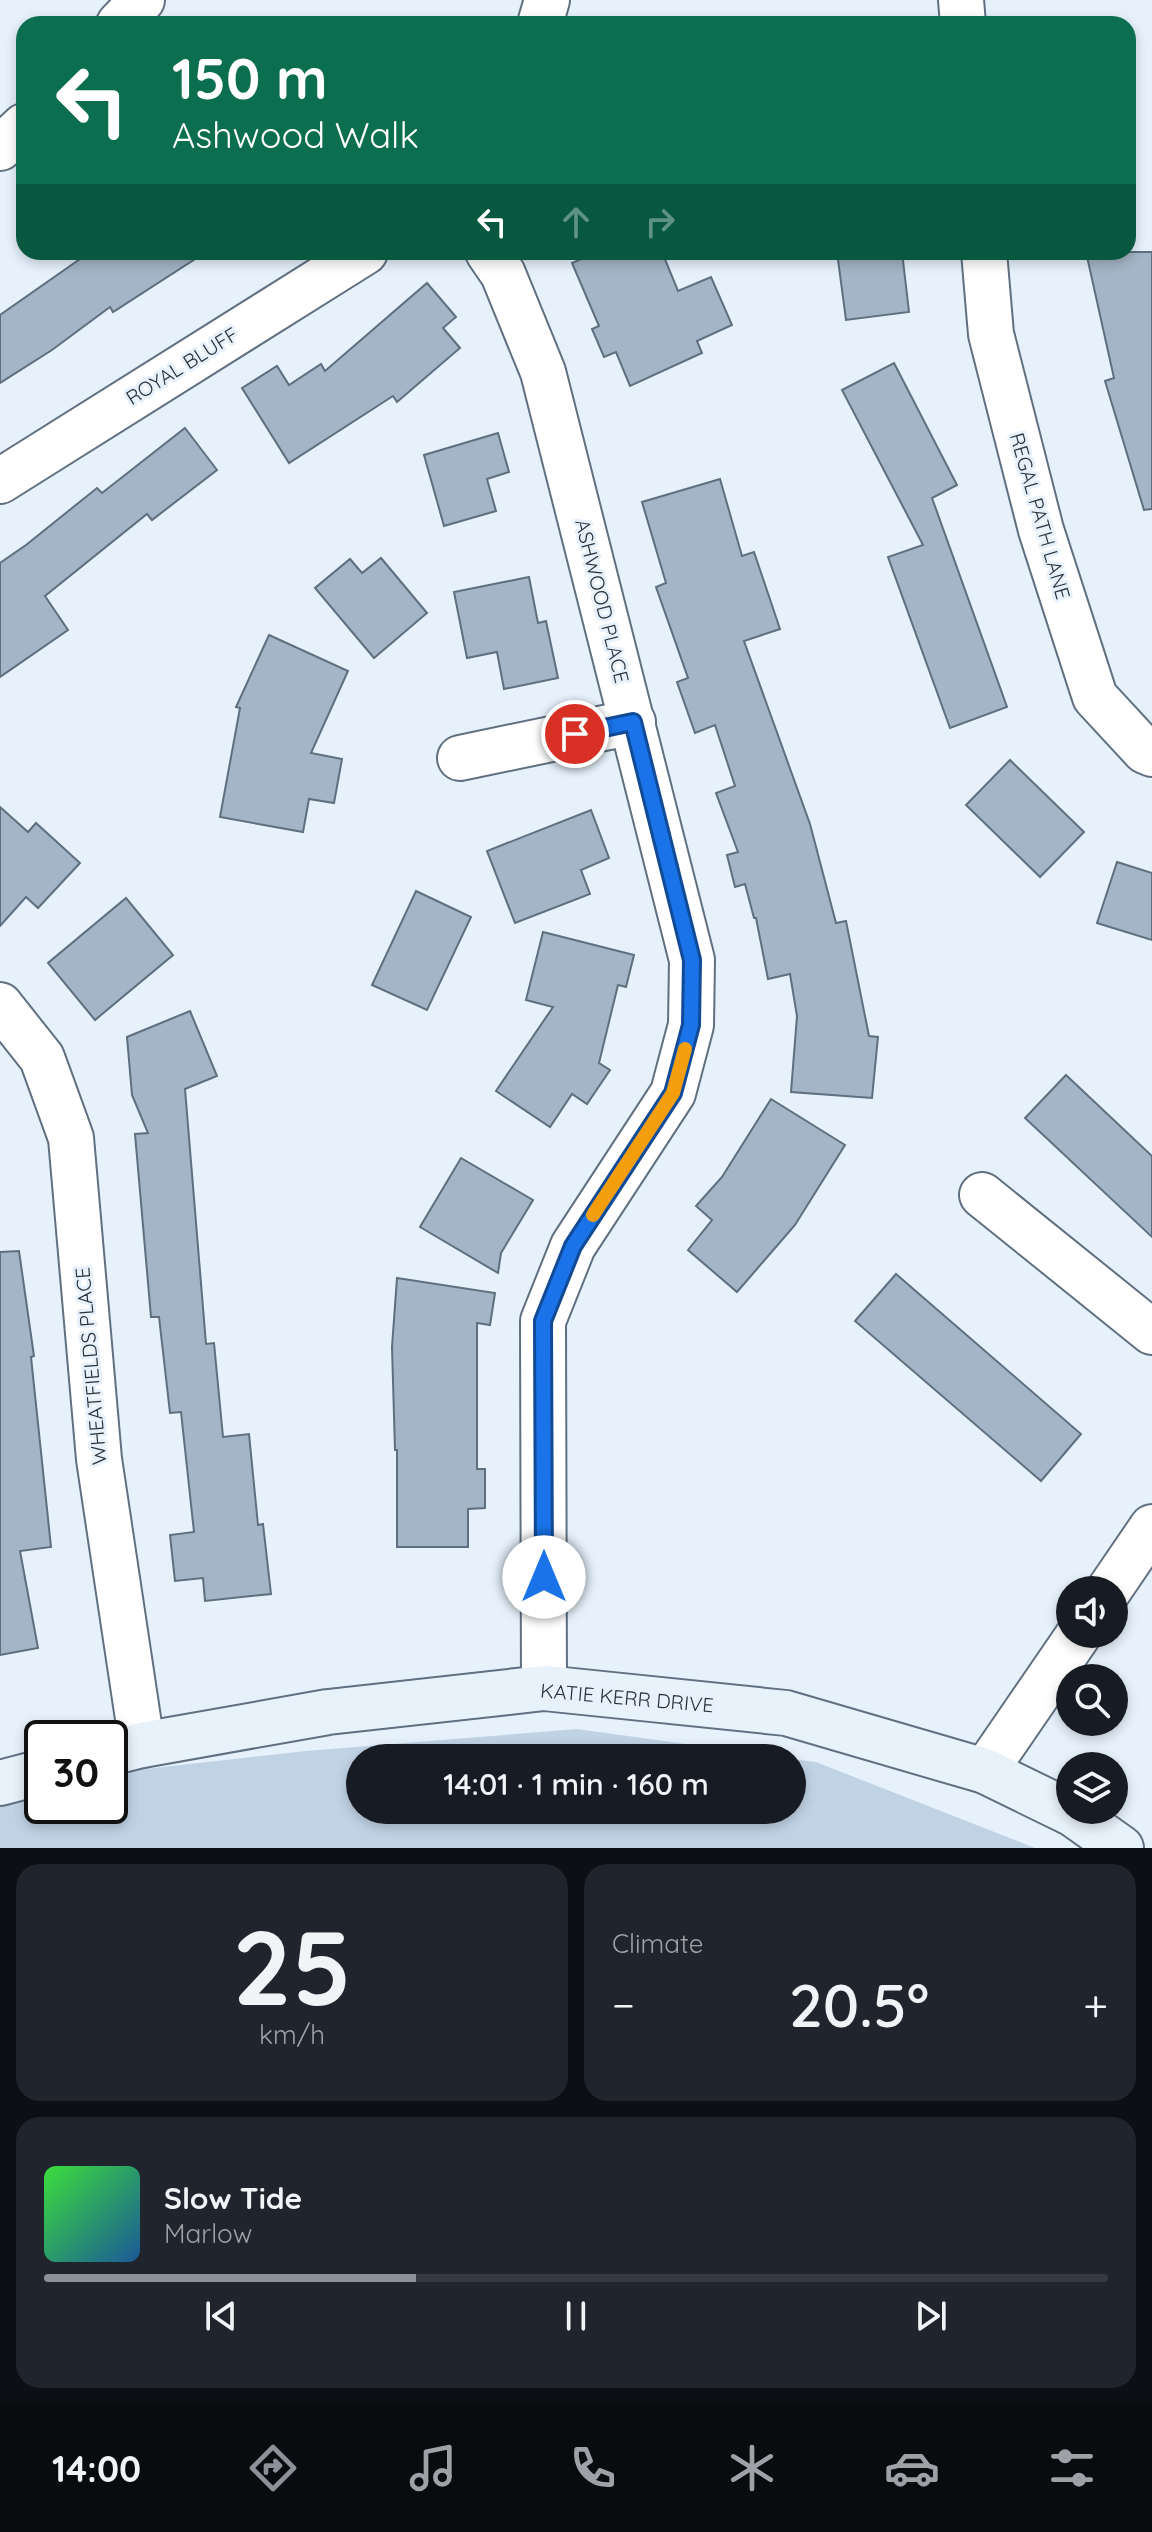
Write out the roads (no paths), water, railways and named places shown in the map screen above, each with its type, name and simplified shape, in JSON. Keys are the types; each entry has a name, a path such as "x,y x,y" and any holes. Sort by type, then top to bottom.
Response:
{"street":[{"path":"127,16 142,0"},
{"path":"0,148 16,133"},
{"name":"ROYAL BLUFF","path":"0,481 352,260"},
{"name":"ASHWOOD PLACE","path":"493,260 503,274 543,372 692,960 691,1025 673,1093 573,1246 543,1321 544,1688"},
{"name":"REGAL PATH LANE","path":"985,260 991,334 1041,530 1095,697 1145,751 1152,754"},
{"path":"460,758 633,722"},
{"name":"WHEATFIELDS PLACE","path":"0,1005 42,1058 71,1138 123,1720"},
{"path":"982,1195 1152,1332"},
{"path":"1119,1576 1152,1527"},
{"path":"985,1771 1069,1648"},
{"name":"KATIE KERR DRIVE","path":"128,1749 328,1712 544,1688 786,1713 985,1771 1073,1814 1121,1848"},
{"path":"0,1783 24,1777"}]}
